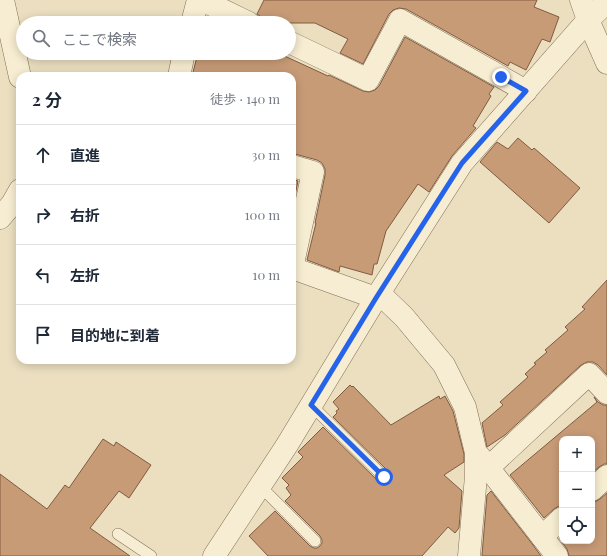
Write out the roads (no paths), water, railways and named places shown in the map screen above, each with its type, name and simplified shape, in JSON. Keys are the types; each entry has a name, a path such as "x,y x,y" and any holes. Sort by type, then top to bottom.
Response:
{"street":[{"path":"3,0 16,59"},
{"path":"194,16 198,0"},
{"path":"202,0 235,16"},
{"path":"581,0 607,63"},
{"path":"214,556 287,444 378,295 462,163 588,20 607,2"},
{"path":"296,45 368,80 400,20 526,91"},
{"path":"16,60 19,72"},
{"path":"180,72 182,60"},
{"path":"296,167 313,172 296,250"},
{"path":"0,218 16,197"},
{"path":"296,269 378,295 404,317 444,365 465,407 482,461 557,556"},
{"path":"469,556 476,476 482,461 589,374 607,393"},
{"path":"595,487 607,476"},
{"path":"542,536 559,521"}],"lane":[{"path":"311,405 384,477"},
{"path":"260,486 315,541"},
{"path":"118,534 151,556"}]}
